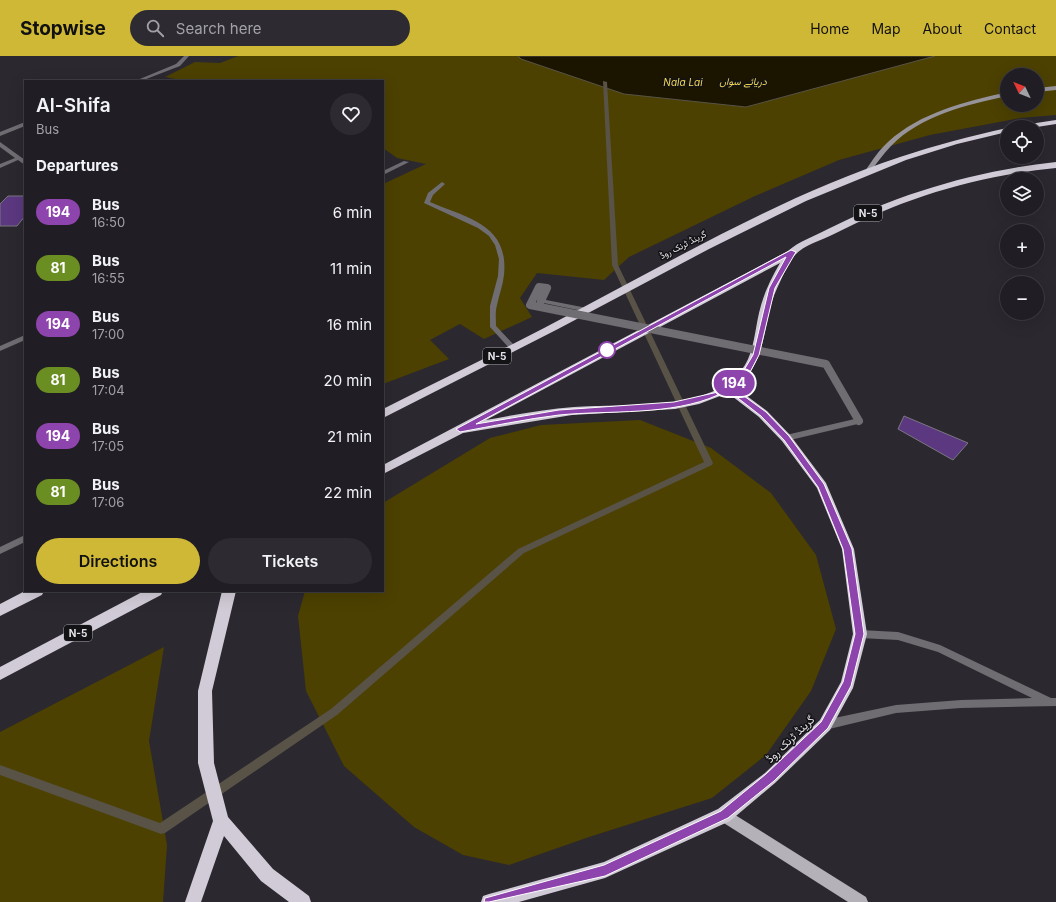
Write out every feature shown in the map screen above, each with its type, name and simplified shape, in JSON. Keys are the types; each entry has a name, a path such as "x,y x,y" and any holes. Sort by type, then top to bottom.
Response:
{"highway":[{"path":"1044,124 1056,122"},
{"name":"گرینڈ ٹرنک روڈ","path":"384,413 588,310 739,230 868,171 931,149 1000,132"},
{"name":"N-5","path":"384,469 853,220 906,197 958,180 997,172 1056,165"},
{"name":"N-5","path":"460,429 528,416 674,405 703,399 728,388 747,372 756,355 772,288 793,252"},
{"name":"گرینڈ ٹرنک روڈ","path":"489,902 605,870 724,814 770,778 825,725 848,683 860,634 848,549 822,486 786,438 763,414 728,388"},
{"path":"0,610 35,592"},
{"name":"N-5","path":"0,674 154,592"},
{"path":"229,592 204,691 206,763 221,821 266,874 303,902"},
{"path":"193,902 221,821"}],"main road":[{"path":"1044,89 1056,88"},
{"path":"868,171 889,144 909,129 937,113 976,100 1000,95"},
{"path":"724,814 861,902"}],"street":[{"path":"140,80 178,65 187,56"},
{"path":"0,134 24,124"},
{"path":"0,144 24,162"},
{"path":"0,166 19,158"},
{"path":"384,173 406,162"},
{"path":"442,184 430,194 428,203 480,225 492,235 501,248 501,275 493,307 493,327 513,348"},
{"path":"588,310 541,300 547,288 539,286 530,305 826,364 859,421 786,438"},
{"path":"0,349 24,338"},
{"path":"0,551 24,539"},
{"path":"860,634 898,636 940,649 1053,702"},
{"path":"825,725 896,709 1053,702"}],"shaded area":[{"path":"238,56 1056,56 1056,115 1000,120 1000,122 930,135 839,160 755,196 629,257 604,280 537,273 520,298 532,317 484,339 460,324 430,340 449,359 384,384 384,184 426,164 397,158 384,149 384,80 181,80 165,77 195,62 220,63"},
{"path":"640,420 711,448 771,493 816,555 836,629 811,691 766,755 712,798 589,837 509,865 463,855 414,827 344,766 306,691 298,616 305,592 384,592 384,502 490,438 541,425"},
{"path":"164,647 149,741 167,845 163,902 0,902 0,732"}],"water":[{"name":"دریائے سواں","path":"518,56 935,56 746,107 624,94 521,59"}],"building":[{"path":"8,196 24,196 24,217 17,226 0,226 0,204"},
{"path":"904,416 968,443 953,460 898,429"}],"waterway":[{"path":"0,770 161,829 334,712 521,551 709,463 615,265 605,82"}],"bus line":[{"name":"194","path":"489,902 605,870 724,814 770,778 825,725 848,683 860,634 848,549 822,486 786,438 763,414 728,388 747,372 756,355 772,288 793,252 460,429 528,416 574,411 674,405 703,399 716,394"}],"water label":[{"name":"Nala Lai","path":"683,82"}]}
